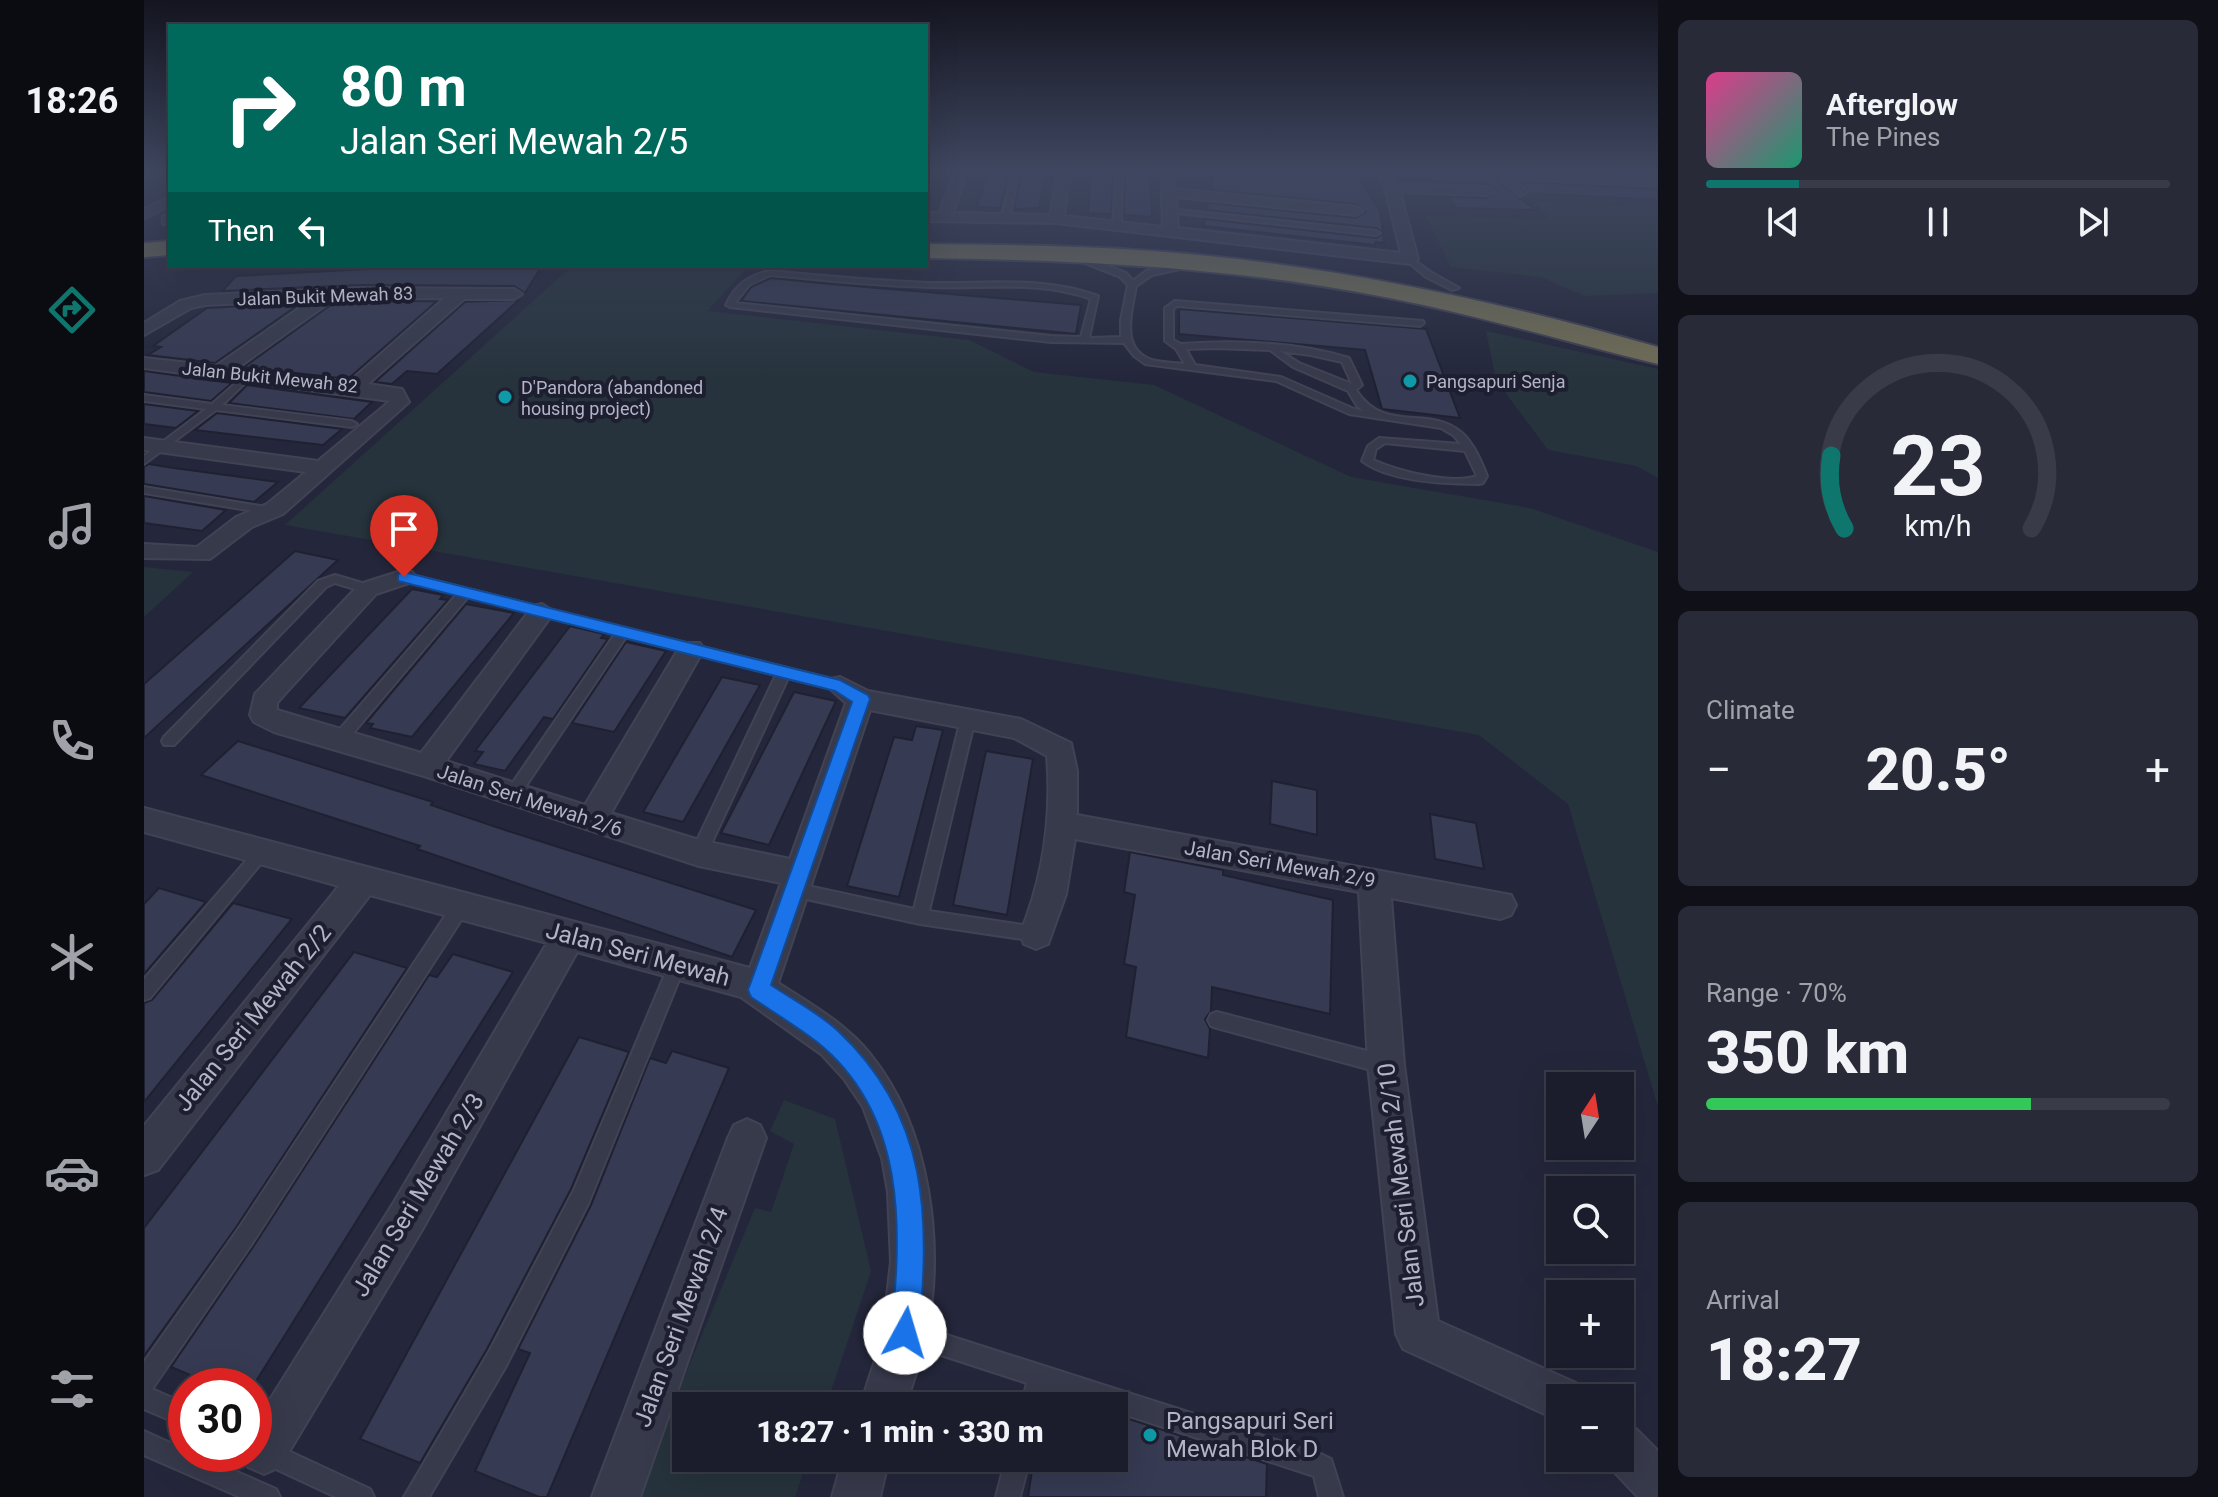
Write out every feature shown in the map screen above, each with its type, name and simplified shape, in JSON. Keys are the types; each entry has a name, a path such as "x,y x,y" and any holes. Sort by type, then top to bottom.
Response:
{"highway":[{"path":"1092,241 1306,262 1455,288 1658,336"},
{"path":"144,250 168,248"},
{"path":"928,251 1065,253 1200,263 1307,277 1454,304 1658,356"},
{"path":"144,262 168,261"}],"street":[{"path":"1249,241 1410,259 1405,241"},
{"path":"355,386 461,293"},
{"name":"Jalan Bukit Mewah 83","path":"144,330 193,302 329,295 514,294"},
{"path":"221,371 329,295"},
{"name":"Jalan Bukit Mewah 82","path":"144,363 395,393 400,402 323,468"},
{"path":"153,445 323,468"},
{"path":"144,551 195,556 244,522 272,511 323,468"},
{"path":"368,589 404,577"},
{"name":"Jalan Seri Mewah 2/6","path":"368,589 264,701 264,715 284,725 427,766 797,882"},
{"path":"427,766 542,612"},
{"path":"592,820 691,649"},
{"path":"759,990 797,882 851,693 1021,729 1061,751 1066,787 1046,913 1036,934"},
{"name":"Jalan Seri Mewah 2/9","path":"1060,824 1500,905"},
{"name":"Jalan Seri Mewah","path":"150,829 262,852 750,984 827,1036 857,1066 878,1096 906,1169 913,1253 905,1333 887,1392"},
{"name":"Jalan Seri Mewah 2/2","path":"144,1156 155,1124 363,880"},
{"name":"Jalan Seri Mewah 2/10","path":"1374,881 1386,1065 1418,1334 1546,1393"},
{"name":"Jalan Seri Mewah 2/3","path":"272,1429 408,1216 569,936"},
{"name":"Jalan Seri Mewah 2/4","path":"616,1497 747,1138"},
{"path":"1634,1459 1658,1484"},
{"path":"856,1497 862,1472"}],"lane":[{"path":"1065,253 1123,275 1132,285"},
{"path":"1410,259 1429,275 1455,288"},
{"path":"1200,263 1149,273 1132,285 1124,340 1130,350 1148,362 1278,379 1352,412 1379,416 1446,428 1456,433 1469,448 1482,476 1479,481 1460,482 1380,468 1367,461 1372,448 1411,422"},
{"path":"1084,341 1095,298 1083,292 1049,287 899,284 770,273 756,275 733,296 730,305 1051,339 1084,341 1124,340"},
{"path":"1351,389 1357,385 1355,375 1346,360 1333,355 1180,347 1169,341 1169,308 1185,302 1420,323"},
{"path":"1180,347 1192,369"},
{"path":"1274,351 1296,365 1351,389 1358,404 1379,416"},
{"path":"144,461 153,445 215,406 244,379"},
{"path":"144,398 352,424"},
{"path":"1383,440 1469,448"},
{"path":"144,490 272,511"},
{"path":"404,577 784,672 851,693"},
{"path":"169,741 322,584 335,579 368,589"},
{"path":"338,741 465,592"},
{"path":"512,795 623,632"},
{"path":"699,853 784,672"},
{"path":"920,917 968,719"},
{"path":"144,992 262,852"},
{"path":"797,882 920,917 1036,934"},
{"path":"144,1381 246,1235 461,906"},
{"path":"416,1497 498,1358 581,1197 677,965"},
{"path":"1217,1020 1386,1065"},
{"path":"905,1333 1323,1467 1331,1497"},
{"path":"1036,1392 1040,1375"},
{"path":"144,1397 168,1408"},
{"path":"144,1443 268,1497"},
{"path":"272,1455 362,1497"},
{"path":"1008,1497 1014,1472"}],"shaded area":[{"path":"1438,241 1658,241 1658,293 1584,296 1541,277 1451,267"},
{"path":"570,268 747,268 707,311 969,340 1034,372 1154,385 1351,477 1530,508 1658,552 1658,1107 1568,804 1479,735 285,525"},
{"path":"1486,331 1658,369 1658,478 1636,466 1548,450 1496,380"},
{"path":"144,567 193,572 144,616"},
{"path":"784,1100 835,1119 871,1271 831,1392 678,1392 755,1208 771,1212 794,1144 770,1131"},
{"path":"672,1406 672,1472 803,1472 795,1497 634,1497"}],"building":[{"path":"1338,241 1384,241 1375,242 1375,245"},
{"path":"389,268 540,269 525,293 514,286 359,285 222,291 236,276"},
{"path":"771,278 1081,305 1076,334 741,301 751,287"},
{"path":"519,300 437,374 407,371 392,384 375,382 465,302"},
{"path":"437,301 348,379 244,367 335,302"},
{"path":"301,303 215,363 148,355 161,347 153,346 207,308"},
{"name":"Pangsapuri Senja","path":"1179,309 1426,329 1460,418 1382,409 1365,350 1179,334"},
{"path":"144,371 232,383 211,401 144,392"},
{"path":"247,385 372,402 354,419 229,403"},
{"path":"144,404 198,411 176,428 144,424"},
{"path":"217,413 342,429 323,445 195,430"},
{"path":"149,464 278,482 254,502 144,484 144,467"},
{"path":"144,496 226,510 202,531 144,523"},
{"path":"295,551 338,560 144,738 144,684"},
{"path":"412,589 443,595 440,599 448,600 345,718 299,708"},
{"path":"466,604 514,613 412,737 370,728 373,724 366,723"},
{"path":"570,626 604,634 601,638 608,639 553,719 544,717 505,771 474,764 483,752 475,751"},
{"path":"626,642 666,651 614,732 572,723"},
{"path":"722,677 760,685 683,822 643,812"},
{"path":"794,692 836,701 769,845 721,833"},
{"path":"916,726 943,730 899,897 847,886 894,737 912,740"},
{"path":"238,741 433,802 431,805 508,831 756,910 732,957 417,849 420,846 201,775"},
{"path":"986,751 1033,759 1007,915 953,905"},
{"path":"1272,781 1317,790 1317,835 1270,824"},
{"path":"1430,814 1476,823 1484,869 1435,859"},
{"path":"1130,852 1223,870 1223,875 1333,900 1330,1014 1212,987 1211,1011 1205,1019 1210,1029 1208,1058 1126,1037 1136,967 1124,964 1135,895 1124,892"},
{"path":"159,888 206,902 144,974 144,904"},
{"path":"233,903 292,919 144,1102 144,1003 152,1000"},
{"path":"354,952 407,968 237,1226 144,1356 144,1228"},
{"path":"453,954 513,972 264,1368 171,1367 255,1244 429,975 437,977"},
{"path":"579,1037 629,1052 571,1189 487,1349 420,1463 360,1439"},
{"path":"672,1051 729,1068 547,1497 539,1497 475,1471 530,1353 518,1349 591,1205 650,1058 666,1063"},
{"name":"Pangsapuri Seri Mewah Blok D","path":"1128,1419 1267,1464 1266,1497 1028,1497 1032,1472 1128,1472"}],"place":[{"name":"Pangsapuri Senja","path":"1410,381"},
{"name":"D'Pandora (abandoned housing project)","path":"505,397"},
{"name":"Pangsapuri Seri Mewah Blok D","path":"1150,1435"}],"route":[{"path":"404,577 840,686 861,699 759,990 827,1036 857,1066 878,1096 906,1169 913,1253 905,1333"}]}
